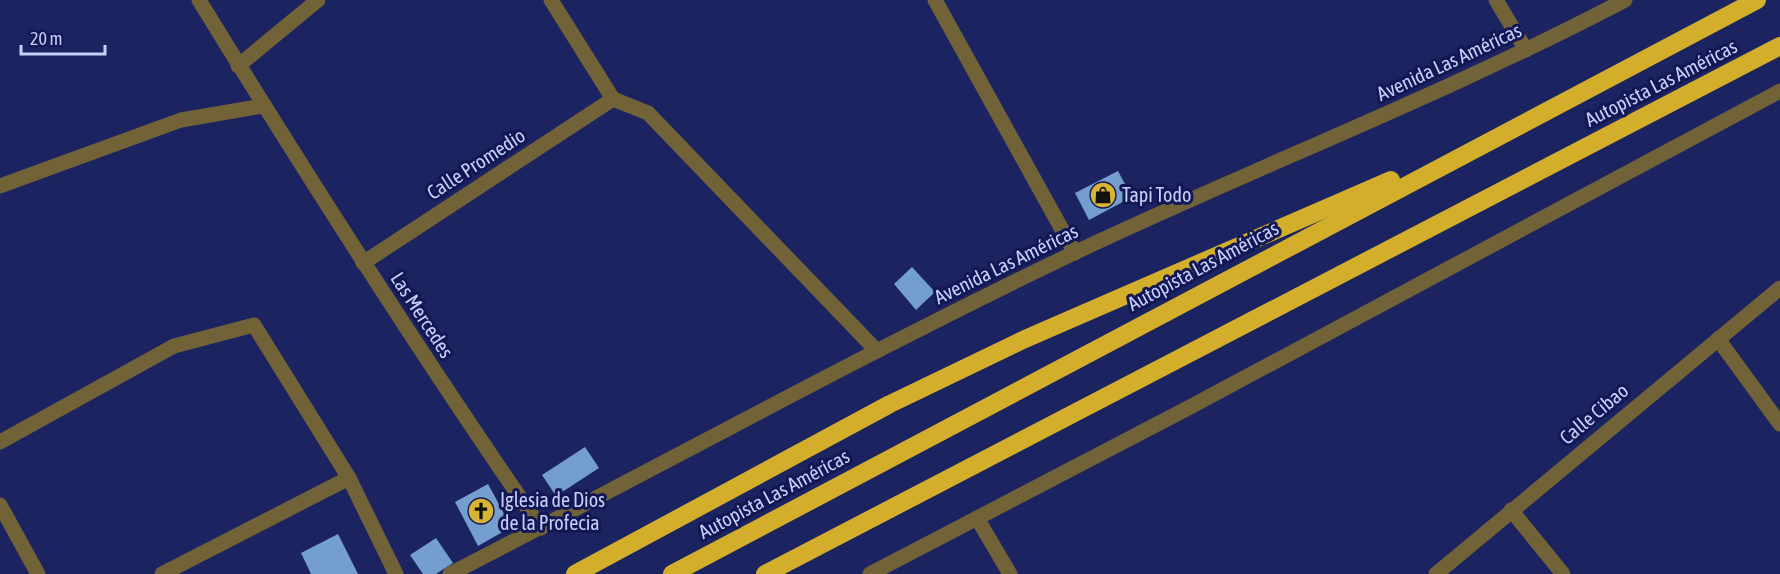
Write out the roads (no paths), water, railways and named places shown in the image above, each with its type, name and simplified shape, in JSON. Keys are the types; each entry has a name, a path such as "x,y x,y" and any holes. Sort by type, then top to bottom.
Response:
{"highway":[{"name":"Autopista Las Américas","path":"672,574 1757,0"},
{"name":"Autopista Las Américas","path":"765,574 1780,46"},
{"path":"575,574 890,404 1025,339 1517,125"}],"street":[{"name":"Las Mercedes","path":"199,0 262,106 435,375 541,528"},
{"path":"238,66 318,0"},
{"path":"551,0 613,99 648,113 877,351"},
{"path":"935,0 1075,253"},
{"path":"1496,0 1526,50"},
{"name":"Avenida Las Américas","path":"450,574 877,351 1075,253 1526,50 1625,0"},
{"path":"870,574 1780,91"},
{"name":"Calle Promedio","path":"363,263 613,99"},
{"path":"0,186 180,120 262,106"},
{"name":"Calle Cibao","path":"1436,574 1780,288"},
{"path":"0,442 174,346 254,326 349,478 396,574"},
{"path":"1718,339 1780,424"},
{"path":"162,574 349,478"},
{"path":"0,505 38,574"},
{"path":"1511,510 1563,574"},
{"path":"978,518 1010,574"}],"place":[{"name":"Tapi Todo","path":"1103,195"},
{"name":"Iglesia de Dios de la Profecia","path":"481,511"}]}
